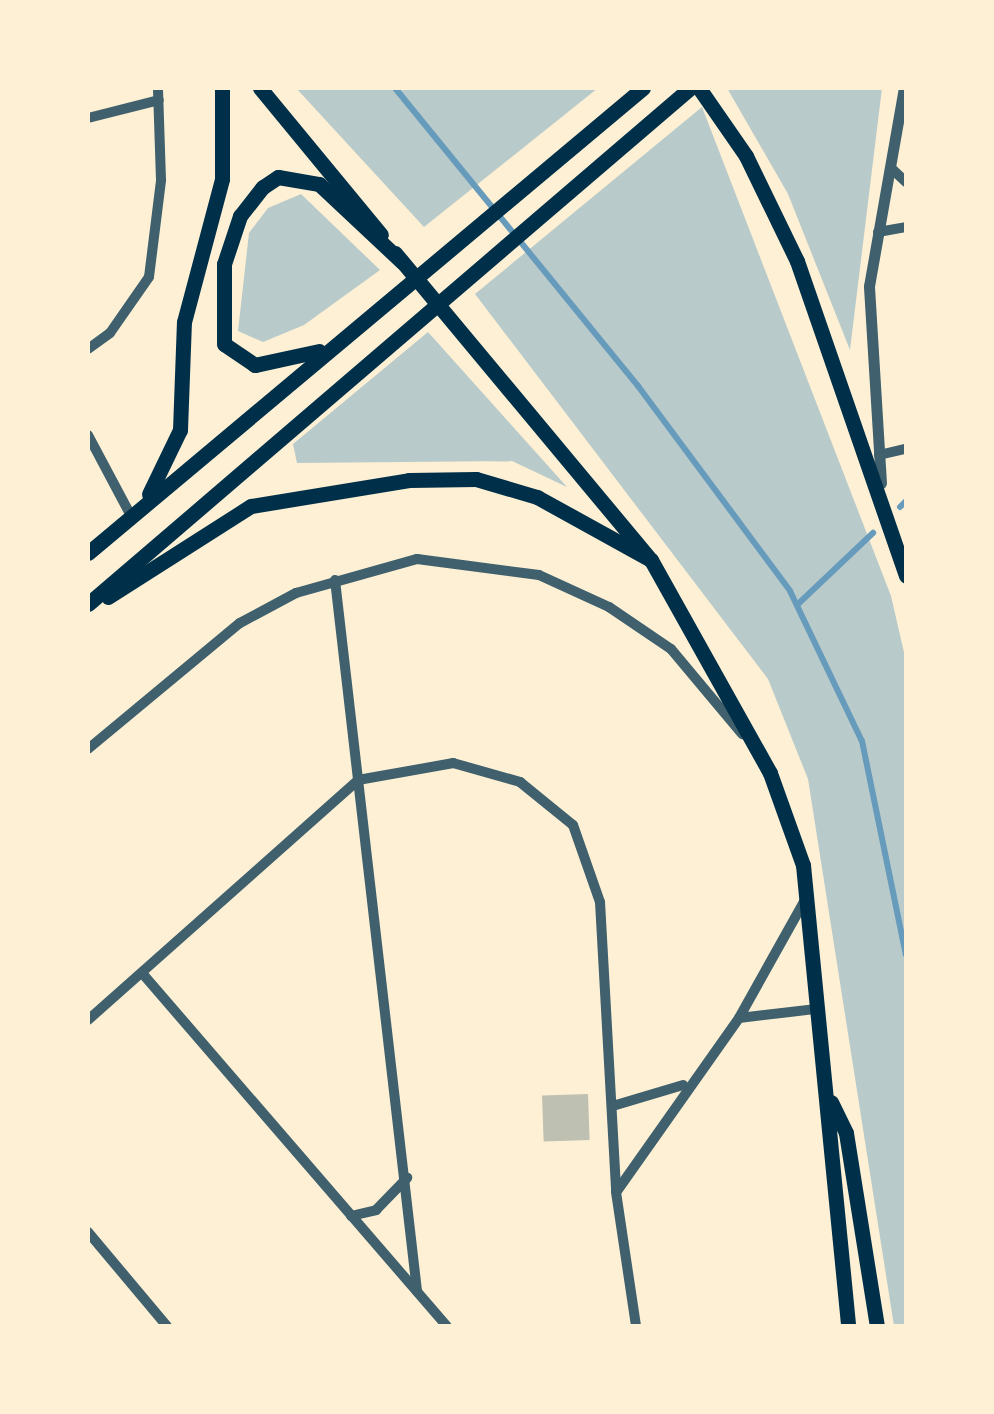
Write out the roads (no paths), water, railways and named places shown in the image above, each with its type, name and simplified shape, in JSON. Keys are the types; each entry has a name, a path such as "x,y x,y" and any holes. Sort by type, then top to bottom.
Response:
{"main road":[{"path":"133,515 175,454 184,322 222,179 222,88"},
{"path":"260,88 651,560 770,773 806,898 848,1326"},
{"path":"88,553 643,88"},
{"path":"88,607 690,88"},
{"path":"698,88 746,156 798,262 881,483 906,576"},
{"path":"349,334 299,362 255,364 224,344 224,264 250,201 278,177 320,184 402,262"},
{"path":"88,607 252,506 409,480 476,479 537,497 651,560"},
{"path":"827,1094 846,1133 876,1326"}],"street":[{"path":"88,349 122,319 149,277 158,88"},
{"path":"881,483 868,286 904,88"},
{"path":"88,118 158,100"},
{"path":"892,168 906,182"},
{"path":"878,232 906,227"},
{"path":"88,434 133,515"},
{"path":"878,454 906,450"},
{"path":"88,750 240,623 335,580 417,559 539,575 610,607 671,649 770,773"},
{"path":"335,580 407,1178 417,1291"},
{"path":"88,1020 358,780 453,762 520,782 573,825 600,902 616,1104 616,1192 636,1326"},
{"path":"616,1192 684,1085 739,1018 806,898"},
{"path":"142,973 447,1326"},
{"path":"739,1018 816,1009"},
{"path":"616,1104 684,1085"},
{"path":"351,1216 376,1210 407,1178"},
{"path":"88,1232 167,1326"}],"waterway":[{"path":"395,88 638,386 790,591 862,741 906,955"},
{"path":"900,507 906,501"},
{"path":"797,605 873,533"}]}
